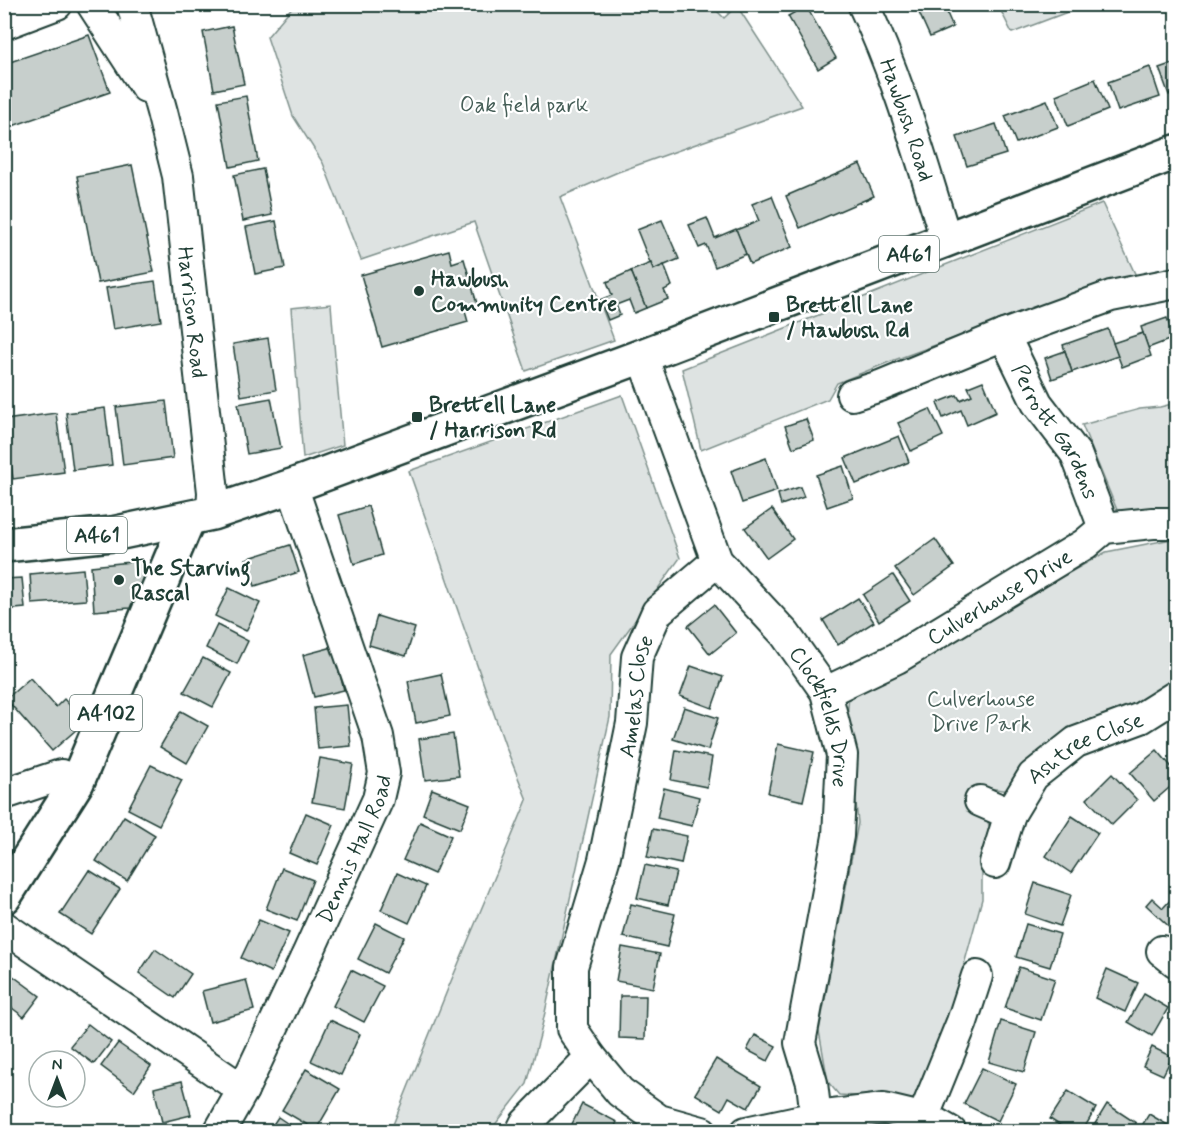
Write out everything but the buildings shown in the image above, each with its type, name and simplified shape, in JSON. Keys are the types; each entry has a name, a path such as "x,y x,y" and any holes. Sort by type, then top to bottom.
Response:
{"main road":[{"name":"A461","path":"4,545 112,534 200,516 292,486 642,356 1176,152"},
{"name":"A4102","path":"4,897 77,782 200,516"}],"street":[{"path":"4,24 57,4"},
{"name":"Harrison Road","path":"92,4 162,112"},
{"name":"Harrison Road","path":"132,4 178,176 213,492 200,516"},
{"name":"Hawbush Road","path":"863,4 876,31 911,126 946,239"},
{"name":"Perrott Gardens","path":"852,395 1110,296 1176,283"},
{"name":"Perrott Gardens","path":"1004,335 1037,403 1076,454 1104,528"},
{"name":"Clockfields Drive","path":"642,356 717,561 784,634 826,692 842,755 838,836 800,1042 812,1083 816,1117"},
{"name":"Dennis Hall Road","path":"219,1131 243,1090 308,953 378,799 384,773 378,736 292,486"},
{"path":"1104,528 1153,522 1176,523"},
{"name":"Culverhouse Drive","path":"826,692 897,658 1085,544 1104,528"},
{"name":"Amelas Close","path":"702,1131 659,1120 620,1092 591,1057 572,1029 572,967 604,860 632,723 636,657 657,612 717,561"},
{"name":"Ashtree Close","path":"995,863 1010,814 1033,776 1076,742 1141,718 1176,696"},
{"path":"4,794 61,775 77,782"},
{"path":"980,801 1010,814"},
{"path":"4,927 243,1090"},
{"path":"923,1118 962,1022 977,976"},
{"path":"521,1131 525,1124 591,1057"},
{"path":"746,1131 816,1117 884,1109 930,1120 951,1131"}],"green space":[{"name":"Oak field park","path":"294,5 711,5 724,18 737,6 802,106 618,172 560,197 614,340 526,371 474,222 361,260 323,163 293,116 267,37"},
{"path":"998,5 1086,5 1012,33"},
{"path":"1102,203 1137,278 1079,293 889,362 837,383 828,399 701,450 682,369"},
{"path":"331,304 343,445 303,458 291,308"},
{"path":"622,395 680,558 611,654 610,717 540,1035 527,1084 490,1131 390,1132 527,800 505,745 409,471"},
{"path":"1176,403 1176,508 1117,510 1082,425 1140,409"},
{"name":"Culverhouse Drive Park","path":"1176,539 1176,687 1069,730 1010,791 982,787 980,801 993,836 982,869 982,899 927,1100 839,1095 828,1082 819,1031 858,823 847,716 849,697 1106,552"}],"place":[{"name":"Hawbush Community Centre","path":"419,291"},
{"name":"Brettell Lane / Hawbush Rd","path":"774,317"},
{"name":"Brettell Lane / Harrison Rd","path":"417,417"},
{"name":"The Starving Rascal","path":"119,580"}]}
